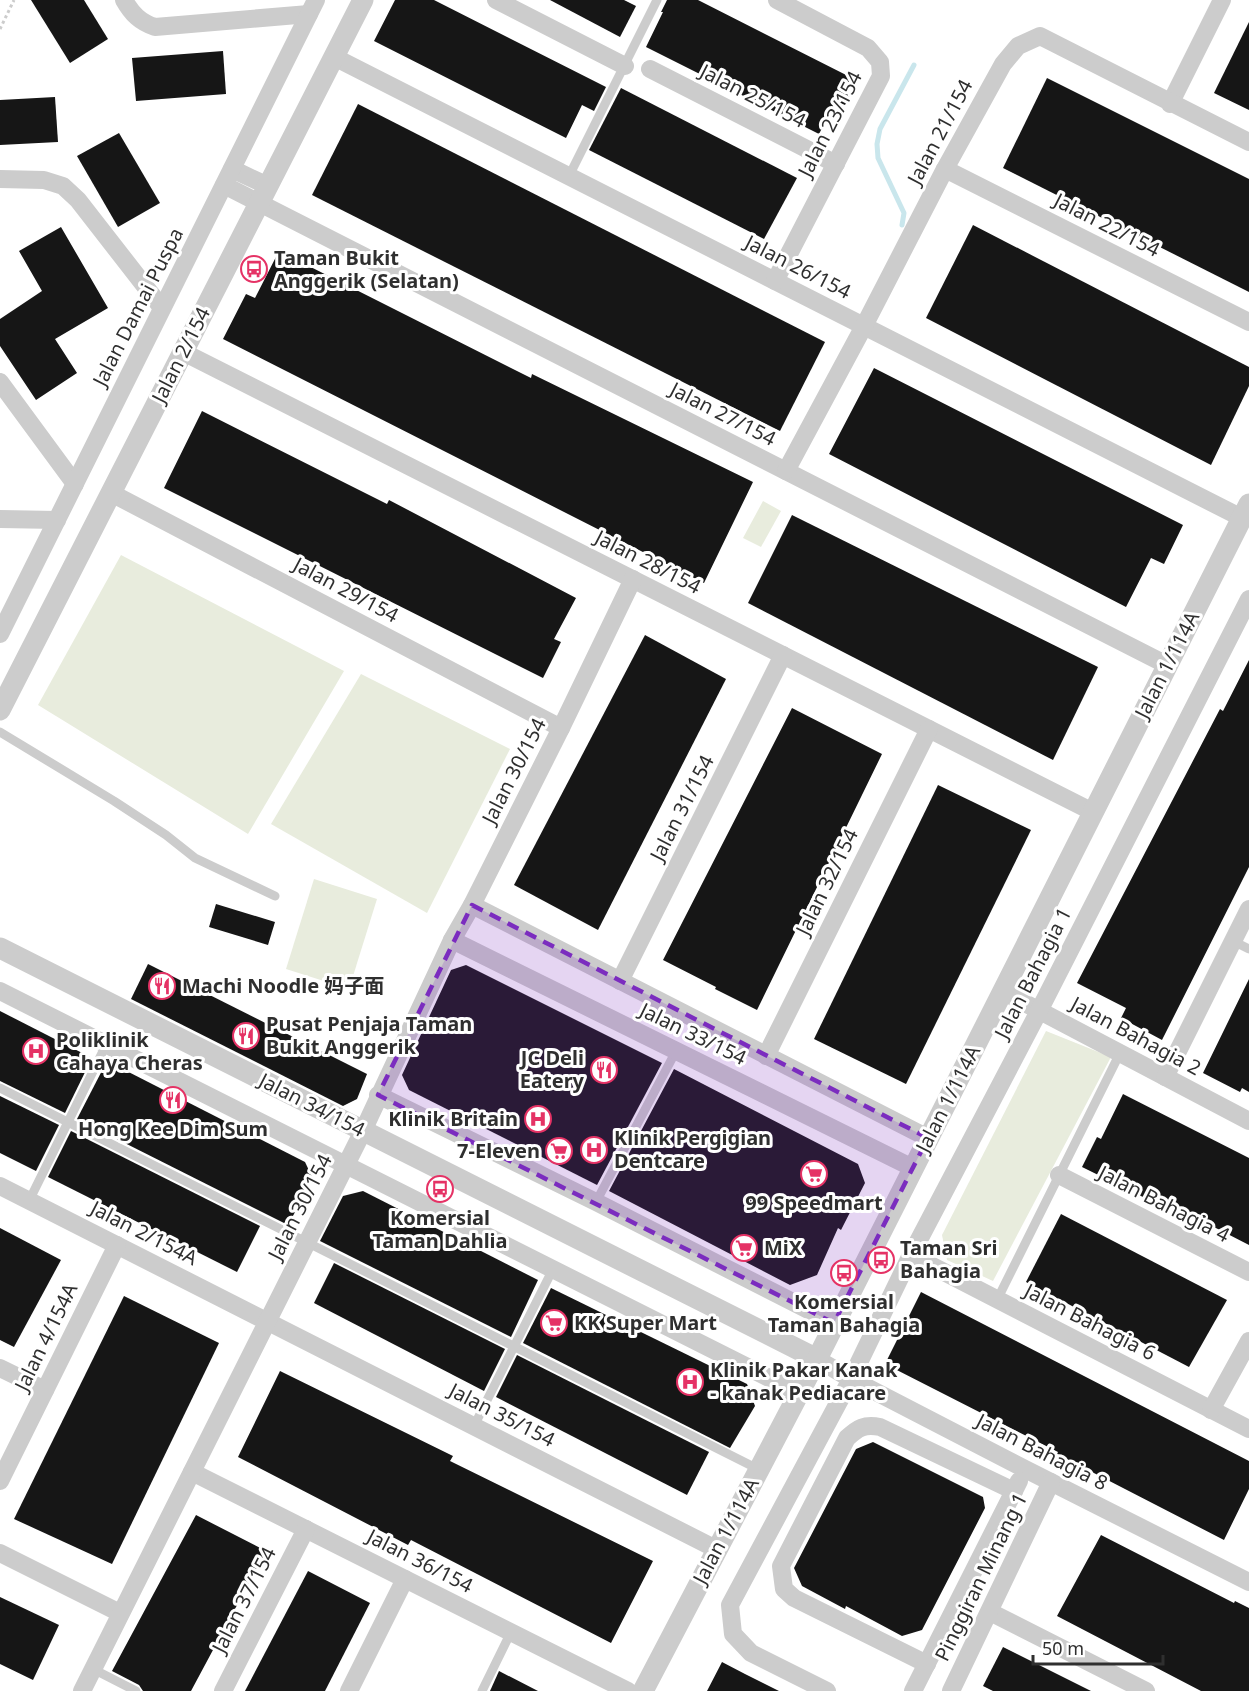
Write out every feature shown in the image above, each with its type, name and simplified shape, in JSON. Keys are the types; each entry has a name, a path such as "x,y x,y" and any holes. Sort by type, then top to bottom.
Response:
{"street":[{"path":"124,0 132,13 144,23 155,27 313,7"},
{"name":"Jalan 2/154","path":"0,710 363,0"},
{"path":"496,0 625,66"},
{"name":"Jalan 23/154","path":"775,281 881,76 880,62 868,48 777,0"},
{"path":"1170,104 1222,0"},
{"name":"Jalan Damai Puspa","path":"0,634 313,7"},
{"name":"Jalan 21/154","path":"786,471 945,169 1003,64 1018,46 1040,36 1170,104 1249,142"},
{"name":"Jalan 26/154","path":"334,57 864,326 1247,508"},
{"name":"Jalan 25/154","path":"650,69 836,164"},
{"name":"Jalan 22/154","path":"945,169 1249,322"},
{"name":"Jalan 27/154","path":"228,177 786,471 1167,665"},
{"path":"0,179 44,180 63,186 78,200 162,308"},
{"name":"Jalan 28/154","path":"183,352 1093,812"},
{"path":"0,382 75,484"},
{"name":"Jalan 29/154","path":"111,493 561,728"},
{"name":"Jalan 1/114A","path":"643,1691 817,1359 1247,508"},
{"path":"0,519 57,520"},
{"name":"Jalan 30/154","path":"82,1691 363,1131 452,940 472,906 633,579"},
{"name":"Jalan Bahagia 1","path":"827,1691 751,1653 733,1634 730,1605 852,1379 911,1256 1249,599"},
{"name":"Jalan 31/154","path":"620,981 783,655"},
{"name":"Jalan 32/154","path":"766,1056 929,729"},
{"name":"Jalan 33/154","path":"472,906 928,1138"},
{"path":"1164,1077 1241,945 1249,909"},
{"name":"Jalan 33/154","path":"452,940 913,1168"},
{"name":"Jalan 34/154","path":"0,948 817,1359"},
{"name":"Jalan 34/154","path":"0,991 799,1393"},
{"name":"Jalan Bahagia 2","path":"1002,991 1249,1121"},
{"path":"378,1095 834,1323"},
{"name":"Jalan Bahagia 4","path":"1059,1175 1249,1272"},
{"name":"Jalan 2/154A","path":"0,1186 267,1321"},
{"name":"Jalan 4/154A","path":"0,1481 117,1245"},
{"name":"Jalan Bahagia 6","path":"911,1256 1249,1429"},
{"name":"Jalan 35/154","path":"267,1321 716,1550"},
{"path":"1211,1410 1249,1341"},
{"name":"Jalan Bahagia 8","path":"817,1359 1249,1582"},
{"path":"0,1368 45,1390"},
{"path":"927,1664 794,1598 784,1589 781,1566 847,1438 859,1428 868,1425 880,1427 1014,1491"},
{"path":"913,1691 1025,1468"},
{"name":"Jalan 36/154","path":"192,1472 628,1691"},
{"name":"Pinggiran Minang 1","path":"951,1691 1052,1482"},
{"name":"Jalan 37/154","path":"223,1691 306,1529"},
{"path":"0,1553 120,1613"},
{"path":"349,1691 405,1579"},
{"path":"990,1612 1146,1691"}],"lane":[{"path":"569,176 657,0"},
{"path":"0,732 114,801 195,858 275,896"},
{"path":"29,1201 106,1045"},
{"path":"596,1202 676,1051"},
{"path":"997,1300 1120,1053"},
{"path":"0,1088 758,1469"},
{"path":"474,1426 553,1269"},
{"path":"482,1691 511,1632"},
{"path":"93,1669 136,1691"}],"path":[{"path":"0,28 14,0"}],"highlighted area":[{"path":"472,905 928,1138 834,1323 378,1095"}],"shaded area":[{"path":"763,501 781,511 761,547 743,538"},
{"path":"121,555 344,671 248,834 38,705"},
{"path":"361,674 510,749 427,913 271,824"},
{"path":"314,879 377,899 349,989 286,969"},
{"path":"1046,1031 1111,1057 993,1281 947,1260 942,1235"}],"building":[{"path":"31,0 84,0 108,39 70,63"},
{"path":"395,0 434,0 606,87 594,111 582,105 566,138 374,41"},
{"path":"550,0 624,0 636,6 620,37"},
{"path":"667,0 698,0 858,81 845,105 836,101 819,134 646,47"},
{"path":"1249,22 1249,110 1214,93"},
{"path":"223,51 226,94 136,101 132,58"},
{"path":"1047,78 1249,179 1249,292 1003,168"},
{"path":"621,88 797,178 764,239 589,150"},
{"path":"55,97 58,142 0,145 0,100"},
{"path":"358,104 825,342 780,431 312,195"},
{"path":"119,133 160,203 118,227 77,156"},
{"path":"973,225 1249,367 1249,386 1211,465 926,318"},
{"path":"61,227 108,308 55,339 77,373 36,400 0,346 0,319 42,291 19,251"},
{"path":"279,251 531,378 532,374 753,482 704,583 223,339 246,294 255,298"},
{"path":"874,368 1183,525 1164,564 1151,558 1126,607 829,454"},
{"path":"202,411 387,504 389,500 576,598 554,639 561,642 543,678 164,488"},
{"path":"792,515 1098,667 1053,760 748,603"},
{"path":"645,635 726,679 598,930 514,885"},
{"path":"1249,660 1249,867 1162,1040 1121,1018 1126,1008 1077,983 1220,709 1223,711"},
{"path":"792,708 882,754 757,1010 663,960"},
{"path":"938,785 1031,830 906,1084 814,1039"},
{"path":"216,904 275,922 268,945 209,927"},
{"name":"Pusat Penjaja Taman Bukit Anggerik","path":"148,964 367,1074 357,1099 343,1106 131,999"},
{"path":"466,965 662,1063 597,1185 409,1090 402,1075 451,970"},
{"path":"1249,979 1249,1092 1242,1088 1240,1092 1203,1073"},
{"path":"0,1011 92,1058 65,1113 0,1081"},
{"path":"107,1061 305,1162 313,1179 288,1225 77,1119"},
{"path":"674,1069 858,1164 865,1183 841,1230 838,1228 817,1275 790,1285 609,1191"},
{"path":"1123,1094 1249,1158 1249,1245 1212,1226 1210,1230 1082,1167 1097,1137 1101,1139"},
{"path":"0,1096 59,1125 36,1171 0,1153"},
{"path":"71,1131 260,1226 237,1272 48,1177"},
{"path":"363,1191 538,1280 511,1337 320,1241 343,1196"},
{"path":"1061,1214 1227,1300 1189,1367 1026,1282"},
{"path":"0,1228 61,1260 14,1347 0,1340"},
{"path":"334,1263 505,1349 484,1391 314,1303"},
{"path":"551,1288 747,1384 755,1406 730,1448 523,1343"},
{"path":"921,1292 1249,1461 1249,1489 1224,1540 885,1364"},
{"path":"124,1296 219,1343 112,1564 14,1519"},
{"path":"517,1355 709,1452 687,1495 496,1397"},
{"path":"280,1371 453,1456 450,1461 653,1561 611,1643 411,1540 408,1545 238,1457"},
{"path":"873,1442 983,1497 985,1508 922,1630 902,1636 802,1586 794,1568 856,1449"},
{"path":"196,1515 266,1551 191,1691 143,1691 139,1685 112,1671"},
{"path":"1101,1535 1234,1603 1235,1601 1249,1608 1249,1691 1201,1691 1057,1616"},
{"path":"308,1571 370,1603 325,1691 245,1691"},
{"path":"0,1597 59,1625 33,1680 0,1664"},
{"path":"1003,1647 1091,1691 993,1691 983,1686"},
{"path":"722,1662 745,1674 779,1691 707,1691"},
{"path":"499,1671 538,1691 490,1691"}],"waterway":[{"path":"902,225 904,213 878,158 877,144 880,129 914,65"}],"place":[{"name":"Taman Bukit Anggerik (Selatan)","path":"254,269"},
{"name":"Machi Noodle 妈子面","path":"162,986"},
{"name":"Pusat Penjaja Taman Bukit Anggerik","path":"246,1036"},
{"name":"Poliklinik Cahaya Cheras","path":"36,1051"},
{"name":"JC Deli Eatery","path":"604,1070"},
{"name":"Hong Kee Dim Sum","path":"173,1100"},
{"name":"Klinik Britain","path":"538,1119"},
{"name":"Klinik Pergigian Dentcare","path":"594,1150"},
{"name":"7-Eleven","path":"559,1151"},
{"name":"99 Speedmart","path":"814,1174"},
{"name":"Komersial Taman Dahlia","path":"440,1189"},
{"name":"MiX","path":"744,1248"},
{"name":"Taman Sri Bahagia","path":"881,1260"},
{"name":"Komersial Taman Bahagia","path":"844,1273"},
{"name":"KK Super Mart","path":"554,1323"},
{"name":"Klinik Pakar Kanak - kanak Pediacare","path":"690,1382"}]}
